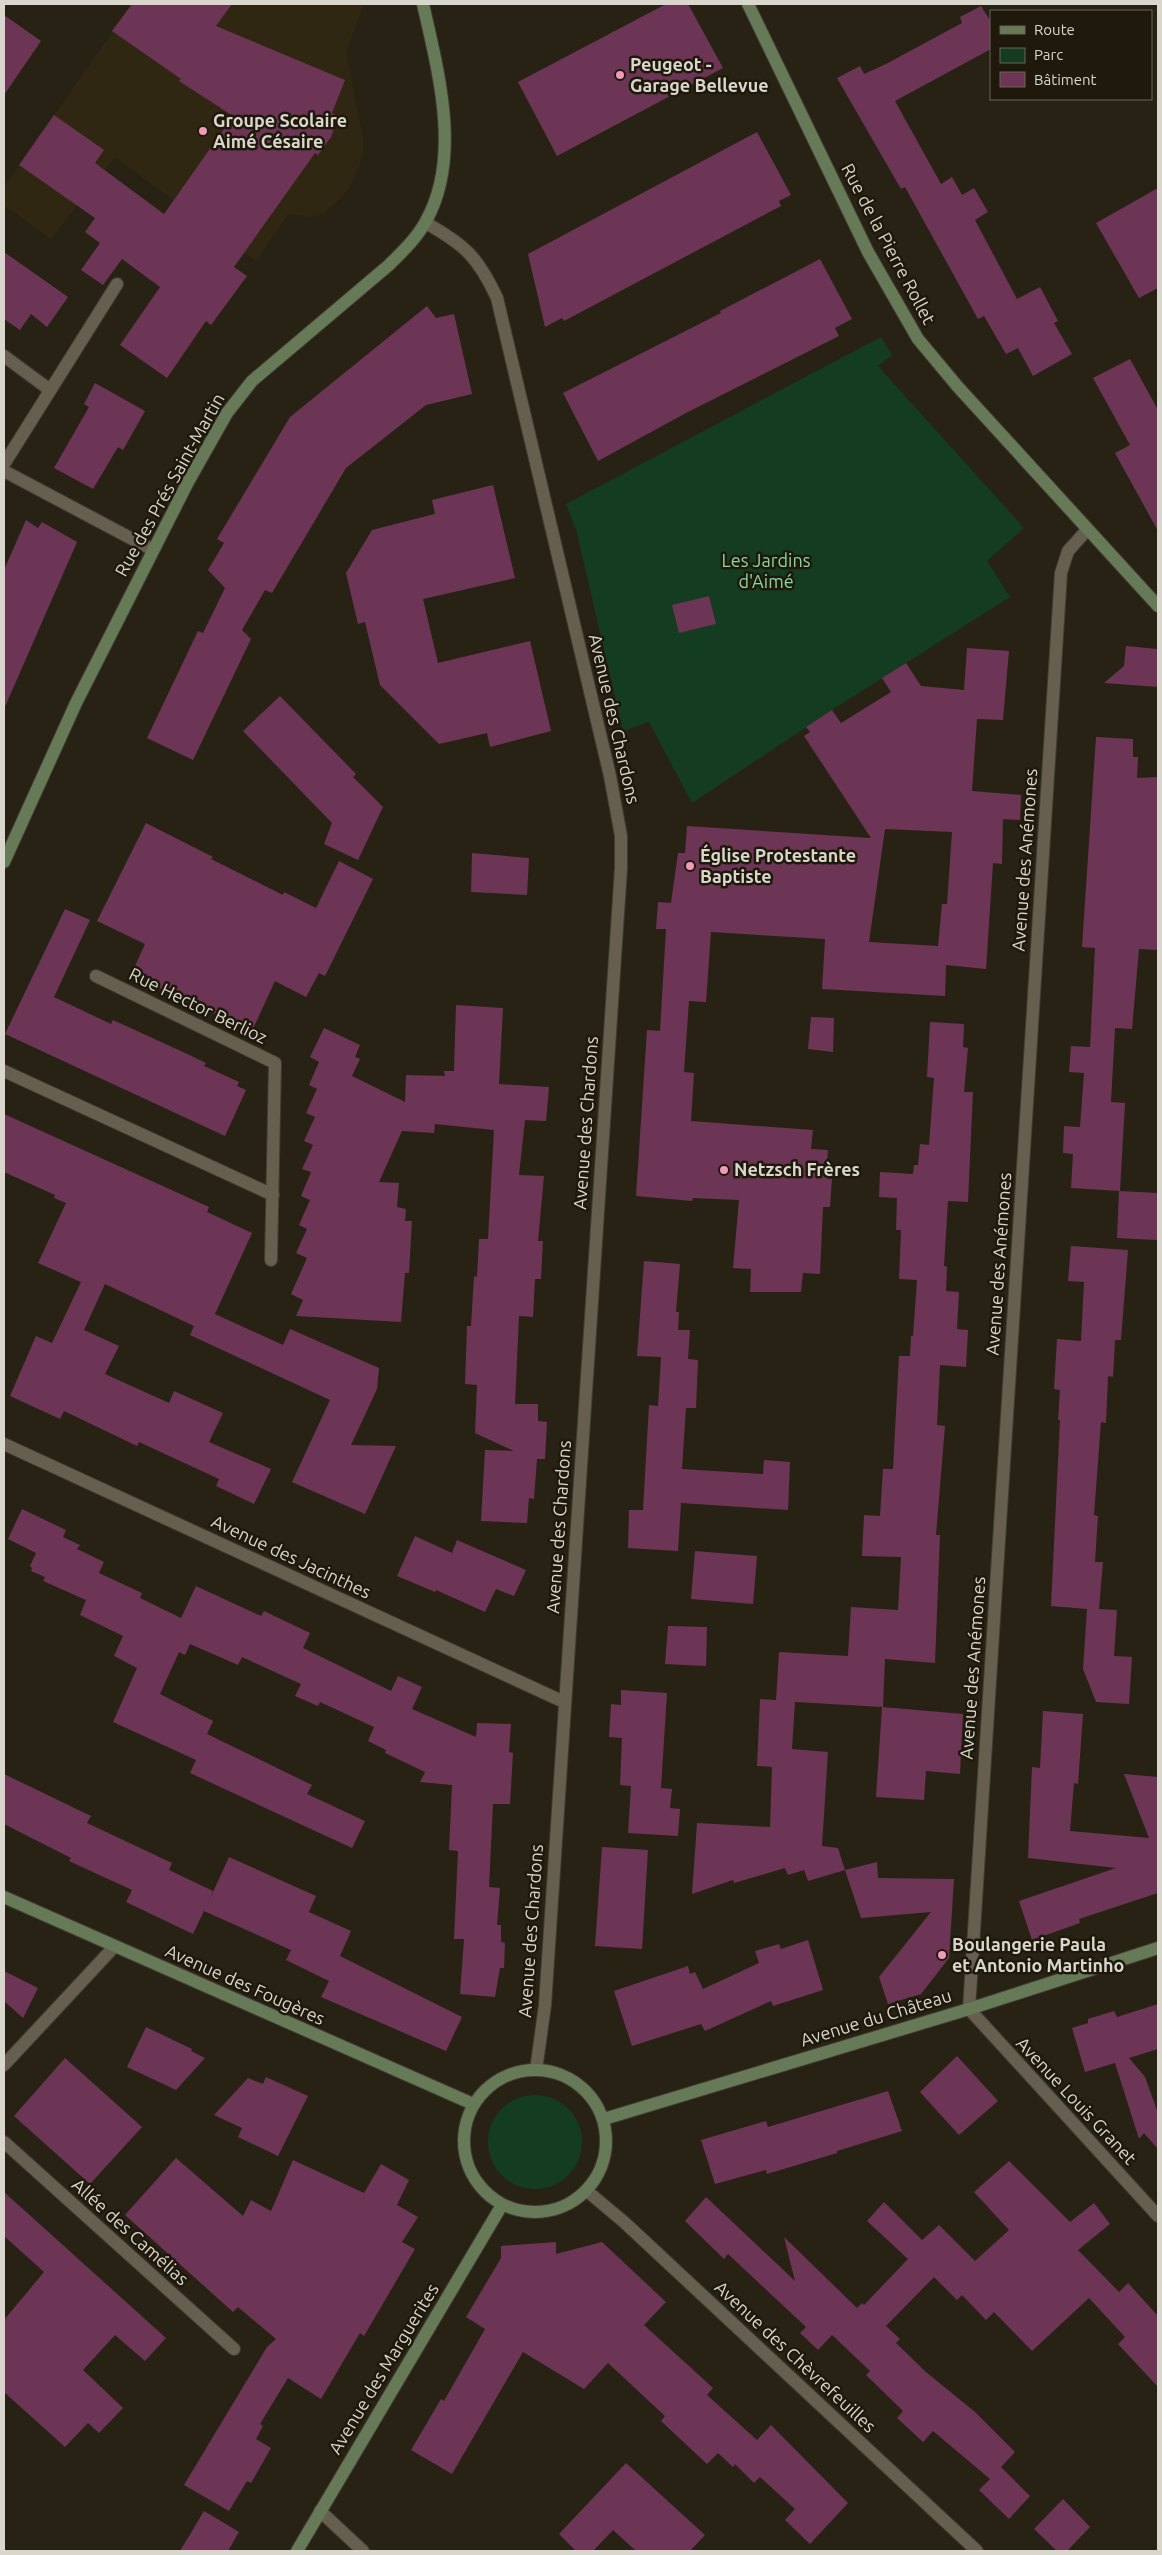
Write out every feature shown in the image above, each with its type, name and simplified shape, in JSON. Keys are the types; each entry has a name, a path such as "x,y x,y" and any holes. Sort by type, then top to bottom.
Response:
{"street":[{"name":"Rue des Prés Saint-Martin","path":"4,862 76,703 153,550 207,447 239,396 252,380 389,265 407,248 426,222 437,198 444,130 441,87 423,4"},
{"name":"Rue de la Pierre Rollet","path":"748,4 868,252 918,339 958,387 1158,606"},
{"name":"Avenue des Chardons","path":"426,222 457,240 465,248 479,264 497,298 610,776 621,836 621,868 545,2005 536,2070"},
{"path":"4,464 117,284"},
{"path":"4,356 50,390"},
{"path":"4,471 153,550"},
{"name":"Avenue des Anémones","path":"969,2009 1061,573 1068,551 1087,530"},
{"name":"Rue Hector Berlioz","path":"96,976 275,1063 272,1260"},
{"path":"4,1071 273,1195"},
{"name":"Avenue des Jacinthes","path":"4,1444 564,1702"},
{"name":"Avenue des Fougères","path":"4,1897 474,2104"},
{"path":"4,2065 114,1947"},
{"name":"Avenue du Château","path":"604,2119 969,2009 1158,1948"},
{"name":"Avenue Louis Granet","path":"969,2009 1158,2216"},
{"path":"536,2070 559,2073 578,2084 593,2100 604,2119 607,2138 606,2157 599,2175 588,2191 569,2205 547,2212 524,2212 502,2205 483,2191 470,2171 464,2149 465,2126 474,2104 485,2089 500,2078 518,2071 536,2070"},
{"name":"Allée des Camélias","path":"4,2142 234,2349"},
{"name":"Avenue des Chèvrefeuilles","path":"588,2191 632,2229 977,2551"},
{"name":"Avenue des Marguerites","path":"296,2551 502,2205"},
{"path":"320,2511 363,2551"}],"shaded area":[{"name":"Groupe Scolaire Aimé Césaire","path":"132,4 364,4 346,51 363,138 363,151 358,170 351,185 341,198 324,213 311,217 288,214 256,261 115,157 51,239 4,205 4,187"}],"green space":[{"name":"Les Jardins d'Aimé","path":"881,337 892,355 878,366 1024,528 987,561 1010,597 832,710 692,803 649,722 623,731 576,529 566,504"},
{"path":"535,2095 553,2098 569,2108 579,2124 582,2142 579,2160 569,2176 553,2186 535,2189 517,2186 501,2176 491,2160 488,2142 491,2124 501,2108 517,2098"}],"building":[{"path":"132,4 232,4 216,26 345,80 332,113 339,116 331,137 318,155 315,153 234,267 247,276 211,325 206,321 167,378 120,345 160,287 122,259 103,285 81,270 100,243 85,232 95,218 19,165 54,115 104,150 95,163 164,214 233,116 179,81 181,79 112,31"},
{"name":"Peugeot - Garage Bellevue","path":"666,4 688,4 723,68 557,156 518,82"},
{"path":"981,6 990,20 990,50 895,101 941,184 952,177 962,195 974,188 988,212 975,220 1017,299 1040,287 1058,321 1054,323 1072,354 1033,376 1018,348 1006,354 984,316 978,319 905,187 901,189 837,78 860,66 864,74 886,64 962,23 960,17"},
{"path":"4,15 41,41 4,95"},
{"path":"757,132 791,195 779,201 781,206 564,321 562,318 545,327 528,254"},
{"path":"1158,188 1158,288 1139,298 1096,223"},
{"path":"4,252 68,297 47,327 31,314 20,330 4,319"},
{"path":"820,259 852,319 835,328 839,336 686,413 598,461 563,393 721,313 720,311"},
{"path":"427,306 436,318 454,314 472,394 426,405 346,468 272,593 265,590 242,630 251,639 193,760 147,738 198,631 203,633 225,588 208,570 224,543 217,539 290,417"},
{"path":"1130,359 1158,410 1158,531 1115,453 1130,445 1093,378"},
{"path":"95,383 145,411 123,450 118,447 93,489 54,468 89,407 84,404"},
{"path":"493,485 515,578 423,599 438,663 530,641 551,731 490,747 487,733 439,744 380,685 365,622 358,624 346,573 372,530 435,514 432,500"},
{"path":"26,520 38,528 42,522 77,542 4,709 4,570"},
{"path":"709,596 716,624 679,633 672,605"},
{"path":"1126,646 1157,649 1158,687 1104,683 1124,666"},
{"path":"967,648 1009,651 1003,720 977,719 972,791 1021,795 1020,820 1003,819 1002,864 993,863 986,969 946,965 945,996 822,989 825,939 711,932 706,1002 689,1001 684,1072 694,1073 691,1121 813,1130 811,1149 828,1150 826,1178 832,1179 830,1207 823,1207 820,1274 803,1273 801,1292 750,1292 751,1269 733,1268 739,1200 693,1198 692,1201 636,1196 647,1030 660,1031 666,929 656,929 658,902 671,903 678,853 685,853 687,826 871,838 804,736 810,732 806,727 832,710 841,723 891,692 882,678 906,663 921,686 964,690","holes":["885,829 952,832 947,904 942,904 938,946 869,942"]},
{"path":"280,696 356,774 353,777 383,807 358,860 324,844 332,823 243,731"},
{"path":"1096,737 1133,739 1133,757 1138,757 1137,778 1158,777 1158,950 1139,949 1132,1029 1115,1028 1111,1102 1125,1103 1120,1191 1071,1188 1073,1154 1063,1153 1064,1126 1080,1127 1084,1073 1069,1072 1071,1046 1090,1047 1095,948 1082,947"},
{"path":"146,823 213,857 211,859 283,895 284,892 316,908 339,861 373,879 325,976 319,973 306,997 275,981 252,1031 131,975 145,944 97,921"},
{"path":"472,853 529,858 527,895 471,892"},
{"path":"65,909 90,920 54,997 111,1024 113,1020 183,1052 206,1063 204,1066 239,1082 237,1086 246,1090 225,1136 5,1034"},
{"path":"456,1005 503,1008 499,1084 549,1087 546,1121 525,1120 519,1175 544,1176 538,1241 543,1241 541,1279 535,1279 533,1317 519,1316 515,1404 538,1404 538,1421 547,1422 545,1459 537,1459 534,1499 529,1498 527,1523 481,1521 485,1450 514,1451 475,1433 477,1385 465,1384 467,1326 471,1326 474,1276 477,1277 479,1239 488,1239 494,1130 435,1124 434,1133 402,1131 379,1182 399,1183 397,1207 406,1209 405,1221 412,1221 409,1273 405,1273 401,1322 296,1316 303,1300 291,1294 307,1258 296,1253 307,1229 299,1225 310,1200 301,1196 311,1172 302,1169 313,1145 304,1141 315,1117 306,1113 317,1089 309,1085 319,1062 310,1057 324,1028 360,1045 355,1057 360,1059 352,1076 405,1102 406,1075 445,1076 444,1071 454,1071"},
{"path":"811,1017 834,1018 833,1052 808,1049"},
{"path":"930,1022 964,1024 963,1047 968,1048 964,1092 973,1092 968,1202 948,1201 944,1266 947,1267 946,1291 959,1292 957,1329 968,1330 966,1367 940,1365 937,1425 945,1426 936,1535 940,1535 935,1663 885,1659 883,1707 795,1702 792,1749 828,1752 822,1846 838,1848 845,1870 808,1881 804,1870 788,1875 785,1868 734,1883 733,1880 692,1894 697,1823 770,1827 772,1767 757,1766 760,1699 776,1700 779,1652 848,1656 851,1607 898,1610 901,1557 862,1556 864,1515 880,1516 883,1469 893,1469 899,1356 910,1356 917,1280 899,1279 901,1230 896,1230 897,1198 879,1197 880,1172 913,1174 914,1165 918,1165 920,1144 929,1145 934,1078 927,1077"},
{"path":"4,1114 209,1207 207,1212 252,1233 215,1314 283,1345 290,1329 379,1368 377,1389 351,1445 396,1446 365,1514 292,1482 330,1400 190,1335 194,1326 105,1284 84,1330 119,1346 105,1374 169,1403 174,1391 223,1413 209,1442 271,1469 254,1504 216,1486 219,1479 139,1442 137,1446 64,1411 60,1419 10,1396 36,1336 52,1343 81,1282 38,1263 66,1203 54,1198 55,1195 4,1172"},
{"path":"1119,1191 1158,1193 1157,1240 1117,1238"},
{"path":"1071,1246 1128,1250 1121,1340 1115,1340 1113,1377 1108,1376 1106,1423 1101,1422 1094,1515 1098,1516 1095,1562 1103,1562 1099,1609 1117,1610 1114,1656 1132,1657 1129,1704 1096,1702 1083,1669 1087,1609 1051,1606 1060,1420 1058,1420 1060,1390 1054,1389 1057,1339 1081,1341 1084,1282 1068,1281"},
{"path":"644,1261 680,1264 676,1312 679,1312 678,1330 690,1330 688,1359 698,1360 696,1408 686,1408 682,1469 763,1474 764,1460 790,1462 788,1510 681,1503 678,1551 628,1548 629,1510 643,1510 649,1405 658,1406 661,1357 637,1356"},
{"path":"22,1509 66,1530 63,1537 80,1545 77,1549 104,1562 99,1573 142,1593 140,1598 181,1618 196,1586 261,1616 264,1611 310,1633 303,1648 391,1691 398,1676 422,1687 412,1709 476,1737 477,1723 511,1724 509,1752 513,1753 510,1804 493,1804 489,1887 500,1888 497,1925 501,1925 501,1942 505,1943 504,1968 500,1968 495,1997 460,1994 464,1939 454,1939 458,1851 449,1850 452,1785 420,1782 425,1772 385,1753 386,1750 368,1741 374,1727 320,1702 318,1706 295,1696 301,1684 242,1657 238,1665 190,1644 185,1655 179,1652 160,1694 213,1721 207,1734 312,1785 307,1794 365,1821 352,1848 190,1773 196,1760 113,1722 137,1668 114,1656 123,1636 80,1615 86,1600 43,1581 45,1577 31,1571 32,1568 30,1566 36,1553 8,1539"},
{"path":"415,1536 452,1553 457,1540 526,1570 514,1596 496,1589 485,1612 436,1590 435,1592 397,1576"},
{"path":"695,1551 757,1556 753,1604 691,1599"},
{"path":"668,1626 707,1627 706,1666 665,1664"},
{"path":"621,1690 667,1693 661,1788 672,1789 670,1808 680,1809 678,1836 628,1833 631,1786 620,1785 622,1738 609,1737 611,1704 621,1705"},
{"path":"882,1707 963,1714 960,1774 926,1771 924,1800 876,1797"},
{"path":"1043,1711 1083,1714 1078,1784 1074,1783 1070,1831 1149,1838 1124,1774 1158,1777 1158,1893 1079,1919 1080,1923 1032,1940 1019,1901 1116,1868 1028,1858 1032,1767 1040,1768"},
{"path":"4,1774 91,1816 87,1823 172,1863 169,1870 213,1891 208,1903 229,1857 316,1896 309,1912 351,1931 340,1956 462,2017 446,2051 321,1997 329,1981 286,1960 291,1950 204,1911 193,1934 126,1902 132,1890 69,1861 71,1858 4,1824"},
{"path":"602,1847 648,1850 642,1949 595,1946"},
{"path":"877,1862 878,1878 954,1879 949,1958 921,1994 888,2004 879,1977 931,1912 861,1918 845,1870"},
{"path":"808,1940 823,1990 773,2006 771,2001 705,2031 701,2024 632,2046 614,1991 688,1966 690,1974 695,1972 703,1989 759,1963 755,1951 779,1944 781,1949"},
{"path":"4,1971 38,1988 23,2018 4,2001"},
{"path":"1158,2004 1158,2049 1129,2058 1145,2077 1158,2113 1158,2149 1144,2133 1139,2139 1115,2063 1085,2072 1072,2028 1088,2023 1088,2019 1114,2011 1117,2017"},
{"path":"146,2027 192,2049 191,2051 205,2058 176,2090 127,2067"},
{"path":"957,2056 998,2101 959,2135 920,2092"},
{"path":"65,2058 142,2127 90,2184 14,2116"},
{"path":"266,2077 308,2096 278,2156 238,2137 242,2128 214,2115 248,2078 263,2084"},
{"path":"888,2091 902,2131 767,2174 766,2170 715,2184 701,2140 766,2121 768,2127"},
{"path":"176,2158 243,2216 251,2200 271,2211 293,2160 364,2193 381,2164 409,2180 397,2205 418,2217 402,2242 415,2249 364,2336 360,2333 321,2399 288,2378 260,2424 263,2426 256,2439 271,2448 251,2483 247,2481 229,2511 184,2485 267,2347 276,2339 238,2307 233,2312 125,2215"},
{"path":"1009,2161 1070,2222 1094,2203 1110,2224 1078,2250 1119,2292 1128,2283 1158,2316 1158,2387 1118,2344 1125,2337 1089,2298 1032,2351 994,2312 986,2320 962,2295 957,2300 934,2277 886,2326 900,2339 896,2343 926,2372 975,2412 1015,2452 1001,2467 1030,2496 1009,2519 979,2490 990,2479 933,2431 923,2442 897,2418 903,2411 866,2375 870,2371 832,2335 818,2350 800,2333 806,2327 728,2254 724,2259 685,2221 706,2197 795,2281 784,2237 857,2308 862,2303 864,2305 908,2259 867,2221 884,2202 922,2240 939,2225 975,2261 1009,2230 974,2192"},
{"path":"4,2192 166,2338 145,2361 115,2335 83,2370 123,2408 99,2433 88,2423 65,2447 4,2392 4,2320 44,2272 4,2236"},
{"path":"556,2242 556,2254 602,2242 666,2302 644,2325 713,2388 707,2395 757,2440 771,2425 848,2503 810,2544 785,2520 795,2509 760,2477 754,2483 735,2464 733,2467 718,2453 707,2464 661,2421 665,2416 608,2363 584,2389 523,2352 452,2474 411,2450 441,2399 444,2401 485,2329 466,2317 501,2258 501,2246"},
{"path":"626,2463 705,2535 690,2551 636,2551 613,2530 593,2551 576,2551 559,2534"},
{"path":"1063,2499 1090,2527 1067,2551 1057,2551 1034,2529"},
{"path":"204,2511 239,2532 228,2551 180,2551"}],"place":[{"name":"Peugeot - Garage Bellevue","path":"620,75"},
{"name":"Groupe Scolaire Aimé Césaire","path":"203,131"},
{"name":"Église Protestante Baptiste","path":"690,866"},
{"name":"Netzsch Frères","path":"724,1170"},
{"name":"Boulangerie Paula et Antonio Martinho","path":"942,1955"}]}
